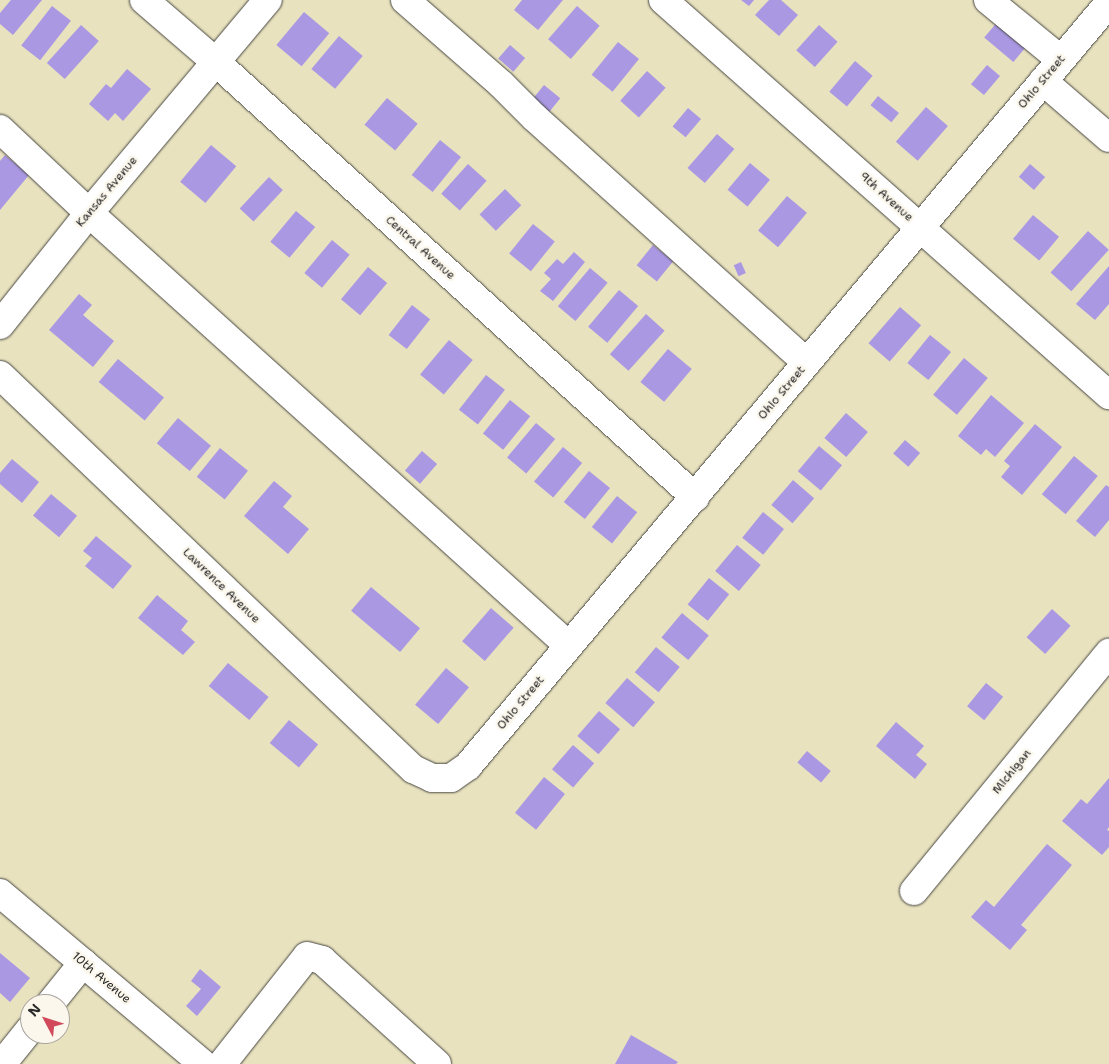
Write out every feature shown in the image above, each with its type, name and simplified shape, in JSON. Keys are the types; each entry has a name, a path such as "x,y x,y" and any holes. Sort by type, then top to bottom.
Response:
{"street":[{"name":"Central Avenue","path":"144,0 217,63 695,497"},
{"name":"Kansas Avenue","path":"0,325 89,213 268,0"},
{"path":"405,0 501,84 541,124 807,362"},
{"name":"9th Avenue","path":"663,0 1109,395"},
{"path":"988,0 1061,60"},
{"name":"Ohio Street","path":"451,778 468,766 1109,3"},
{"path":"1043,81 1109,138"},
{"path":"0,129 89,213 569,646"},
{"name":"Lawrence Avenue","path":"0,375 413,769 432,778 451,778"},
{"name":"Michigan","path":"914,891 1109,653"},
{"name":"10th Avenue","path":"0,893 203,1064"},
{"path":"222,1064 307,956 322,960 437,1064"},
{"path":"58,994 83,963"},
{"path":"2,1064 20,1042"}],"building":[{"path":"11,0 42,0 13,35 0,24 0,13"},
{"path":"522,0 563,0 538,30 514,10"},
{"path":"741,0 754,0 749,6"},
{"path":"769,0 781,0 798,15 779,36 755,15"},
{"path":"52,6 71,21 40,60 21,45"},
{"path":"577,6 600,26 571,59 548,39"},
{"path":"304,12 329,33 302,66 276,45"},
{"path":"999,20 1028,44 1013,62 984,38"},
{"path":"81,25 99,41 65,79 47,63"},
{"path":"819,25 838,42 815,67 796,50"},
{"path":"339,36 363,56 335,89 311,69"},
{"path":"618,42 639,59 613,92 592,75"},
{"path":"510,45 525,58 513,72 498,59"},
{"path":"855,61 873,76 847,106 829,92"},
{"path":"987,65 1000,76 984,95 971,84"},
{"path":"127,69 151,89 123,121 115,113 108,121 89,104 106,84 111,88"},
{"path":"647,71 666,88 639,117 620,101"},
{"path":"544,85 560,98 549,112 533,99"},
{"path":"878,96 899,113 891,122 870,105"},
{"path":"387,98 418,124 395,151 365,125"},
{"path":"926,107 948,126 918,161 896,142"},
{"path":"688,108 701,119 686,137 673,126"},
{"path":"717,134 734,149 705,183 687,168"},
{"path":"440,140 461,157 433,192 412,175"},
{"path":"211,145 236,166 205,203 180,182"},
{"path":"5,155 29,175 0,210 0,161"},
{"path":"750,163 770,180 747,207 728,190"},
{"path":"468,164 487,181 460,210 441,194"},
{"path":"1030,164 1045,177 1034,190 1019,177"},
{"path":"269,177 283,190 254,221 240,208"},
{"path":"505,189 521,205 496,231 480,214"},
{"path":"787,196 807,213 778,247 758,230"},
{"path":"296,211 315,227 289,258 270,242"},
{"path":"1033,215 1059,237 1039,261 1013,239"},
{"path":"533,224 555,242 531,271 509,254"},
{"path":"1088,231 1109,250 1071,291 1051,273"},
{"path":"332,240 350,255 322,288 304,273"},
{"path":"653,245 673,261 657,282 637,265"},
{"path":"574,252 585,262 553,301 540,291 551,279 544,273 557,259 563,264"},
{"path":"741,262 746,273 739,276 734,265"},
{"path":"1109,266 1109,304 1095,320 1076,304"},
{"path":"368,267 387,283 360,315 341,299"},
{"path":"590,268 608,283 575,321 558,306"},
{"path":"619,290 638,306 607,343 588,327"},
{"path":"79,294 92,305 83,315 114,341 93,367 49,330"},
{"path":"412,305 430,319 407,349 389,335"},
{"path":"900,307 921,325 890,362 869,343"},
{"path":"646,314 665,331 628,371 610,354"},
{"path":"930,335 951,352 928,380 907,363"},
{"path":"449,340 473,360 444,394 420,374"},
{"path":"668,349 692,369 664,402 640,382"},
{"path":"964,358 988,378 957,415 933,395"},
{"path":"118,359 164,398 145,421 99,382"},
{"path":"486,375 505,390 478,424 459,410"},
{"path":"991,395 1024,423 995,457 986,449 981,455 958,436"},
{"path":"510,400 530,416 503,450 483,433"},
{"path":"846,413 868,432 846,457 824,438"},
{"path":"178,418 211,446 190,471 157,443"},
{"path":"536,423 555,439 526,474 507,457"},
{"path":"1035,424 1062,447 1022,495 1001,477 1010,466 1004,461"},
{"path":"905,440 920,453 908,467 893,454"},
{"path":"819,446 842,465 821,491 798,471"},
{"path":"563,447 582,463 553,498 534,481"},
{"path":"220,448 248,471 225,499 197,477"},
{"path":"422,451 437,464 420,484 405,471"},
{"path":"1074,456 1098,476 1066,514 1042,494"},
{"path":"12,459 39,482 22,503 0,484 0,473"},
{"path":"589,471 610,488 585,519 564,502"},
{"path":"793,480 814,498 792,523 771,505"},
{"path":"274,481 292,496 283,507 309,529 288,554 244,516"},
{"path":"1106,485 1109,487 1109,520 1095,537 1076,521"},
{"path":"51,494 77,516 59,537 33,515"},
{"path":"617,496 637,512 612,543 592,527"},
{"path":"763,512 784,529 763,555 742,538"},
{"path":"96,536 132,566 113,589 85,566 92,558 83,551"},
{"path":"737,545 761,565 739,591 715,571"},
{"path":"709,578 729,594 708,621 688,604"},
{"path":"371,587 420,628 400,652 351,611"},
{"path":"157,595 188,621 181,630 195,642 183,655 138,618"},
{"path":"491,608 514,628 485,661 462,641"},
{"path":"1052,609 1071,626 1045,654 1027,637"},
{"path":"682,613 709,635 688,660 661,638"},
{"path":"656,647 680,667 659,692 635,672"},
{"path":"228,663 269,697 249,720 209,686"},
{"path":"446,668 469,687 438,724 415,705"},
{"path":"627,678 655,702 633,727 605,703"},
{"path":"986,683 1003,697 984,720 967,706"},
{"path":"599,711 620,729 598,754 577,736"},
{"path":"289,720 318,744 299,767 270,743"},
{"path":"896,722 924,746 916,755 927,764 915,779 876,746"},
{"path":"573,745 594,763 573,788 552,769"},
{"path":"807,751 831,771 821,782 797,762"},
{"path":"544,777 565,794 536,830 515,813"},
{"path":"1109,778 1109,827 1107,830 1109,831 1109,847 1102,855 1062,821 1081,799 1087,804"},
{"path":"1047,844 1072,865 1021,925 1027,930 1010,950 971,917 986,900 994,907"},
{"path":"0,953 30,978 10,1002 0,993"},
{"path":"200,969 221,987 197,1016 186,1006 201,989 191,981"},
{"path":"631,1035 678,1062 676,1064 615,1064"}]}
